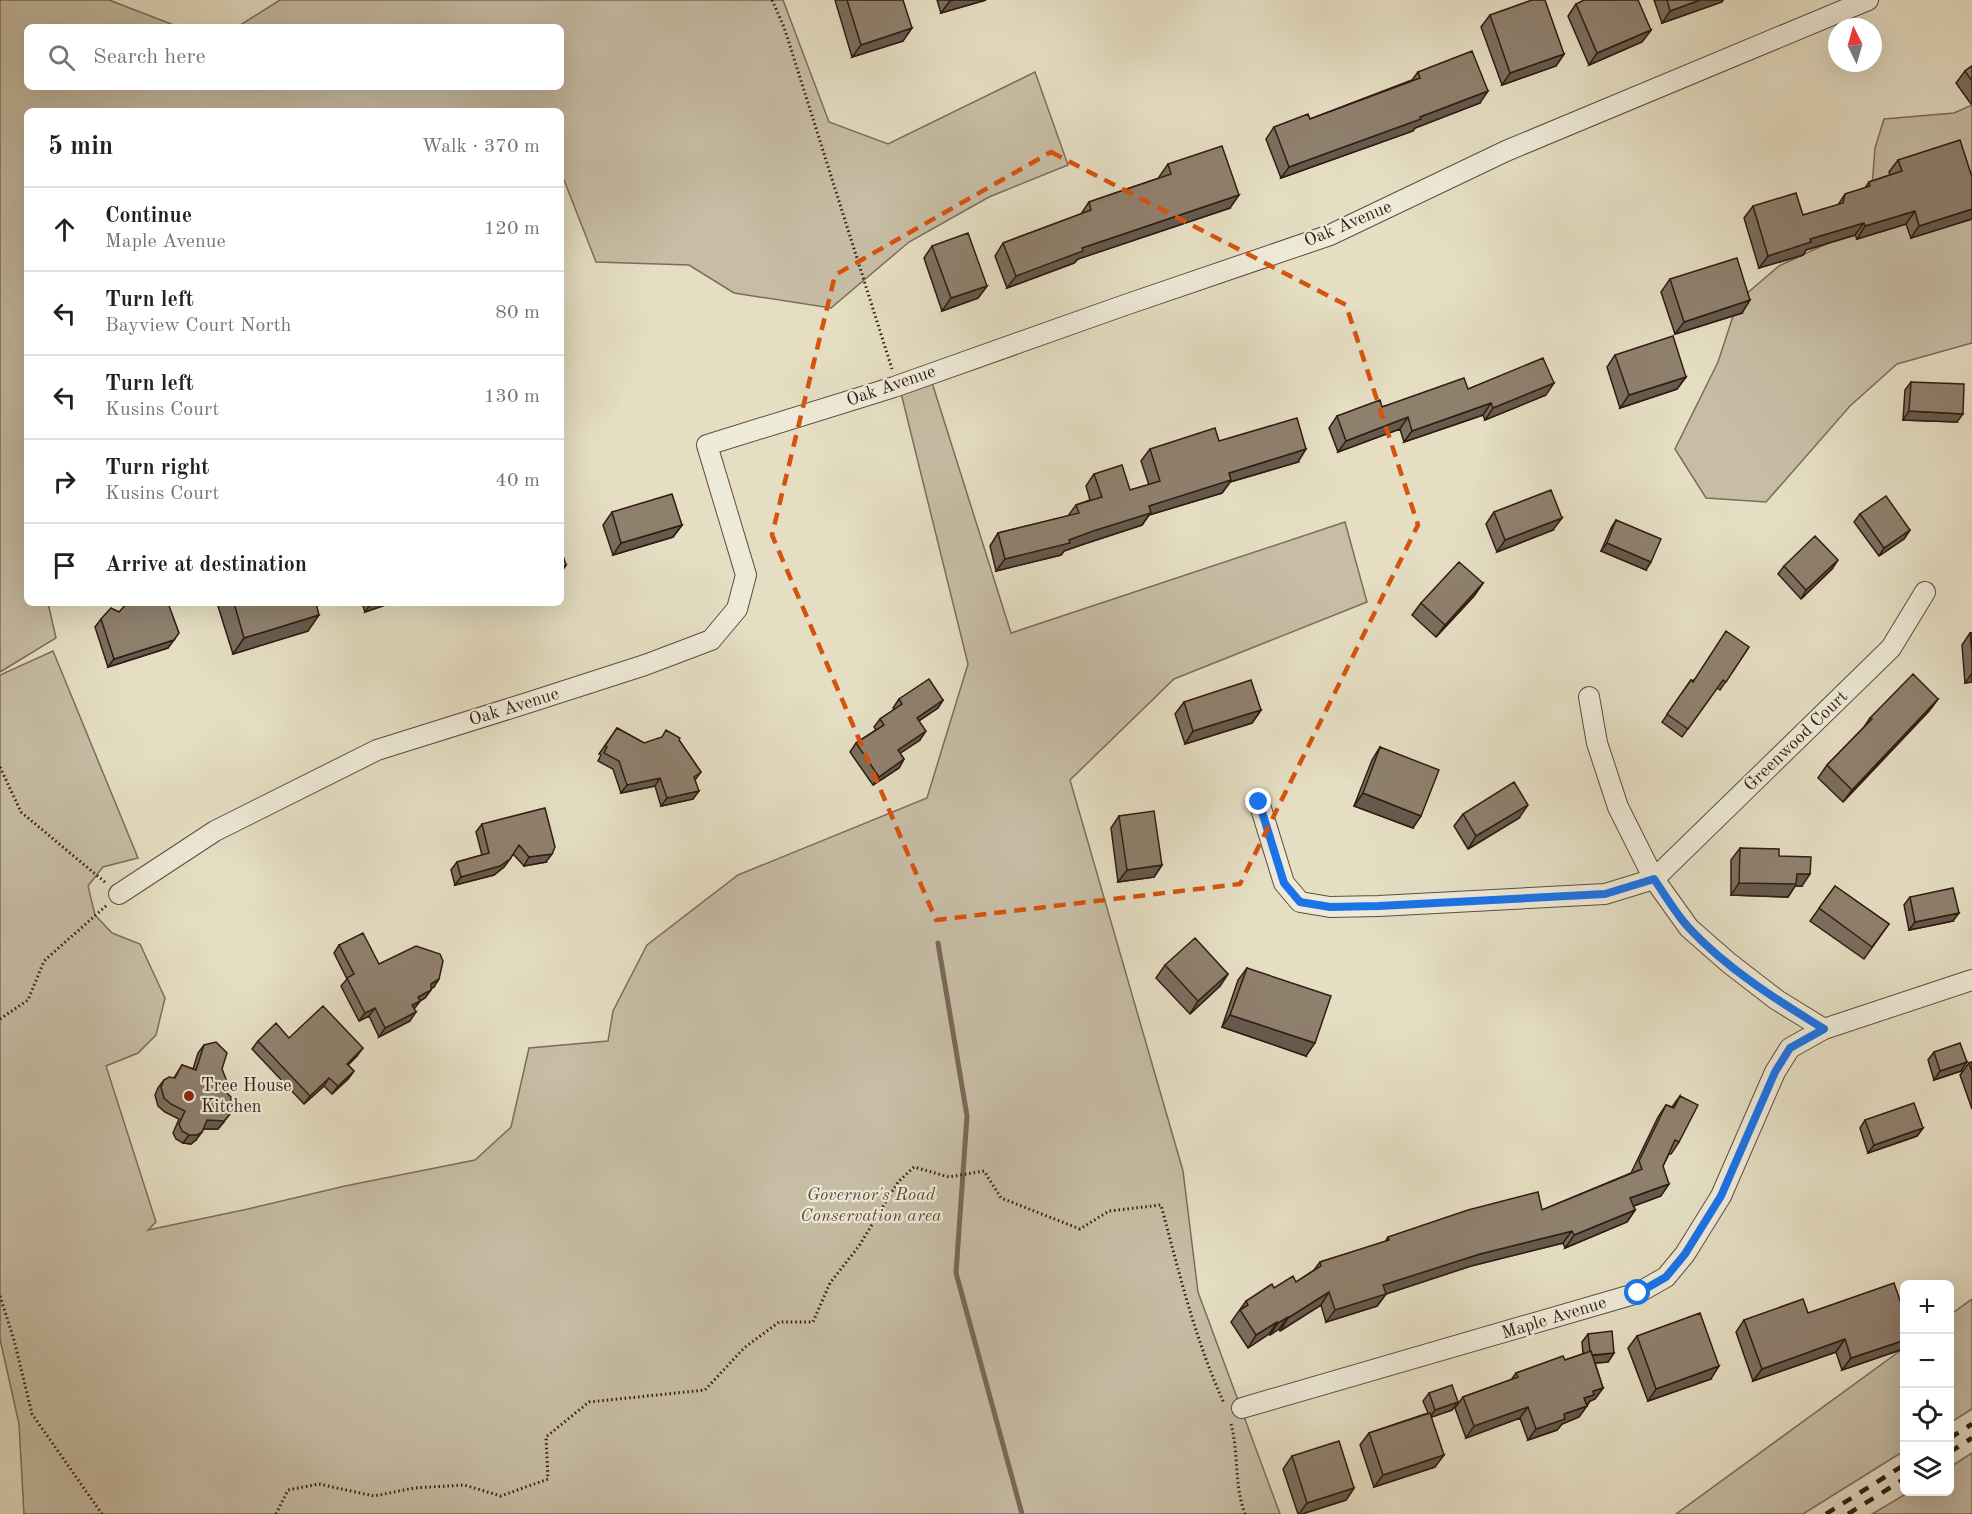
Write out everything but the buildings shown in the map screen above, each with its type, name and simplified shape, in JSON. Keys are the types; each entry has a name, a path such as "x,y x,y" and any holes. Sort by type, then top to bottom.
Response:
{"street":[{"name":"Oak Avenue","path":"119,894 215,831 377,750 645,665 711,640 737,609 746,575 707,445 894,387 1330,235 1506,151 1868,0"},
{"name":"Greenwood Court","path":"1654,879 1890,648 1925,592"},
{"path":"1589,697 1597,743 1618,807 1654,879 1689,928 1777,1000 1824,1029"},
{"path":"1259,802 1284,883 1300,902 1330,907 1379,906 1605,894 1654,879"},
{"name":"Maple Avenue","path":"1232,1409 1638,1293 1666,1277 1685,1254 1721,1196 1775,1072 1790,1048 1824,1029 1972,980"}],"path":[{"path":"772,0 784,27 892,371"},
{"path":"0,767 21,812 119,894 44,962 28,1000 0,1019"},
{"path":"276,1514 288,1490 319,1484 374,1496 414,1488 464,1485 501,1496 548,1479 546,1437 589,1402 705,1390 744,1348 779,1322 813,1322 830,1283 859,1246 898,1182 914,1167 949,1177 984,1171 1001,1198 1080,1229 1109,1211 1161,1205 1184,1293 1207,1365 1232,1409 1239,1499 1245,1514"},
{"path":"0,1296 14,1340 32,1414 102,1514"}],"highlighted area":[{"path":"1051,152 1346,305 1418,525 1240,884 936,920 772,535 835,275"}],"green space":[{"path":"0,0 109,0 171,24 24,24 24,90 564,90 564,24 242,24 280,0 783,0 829,122 888,144 1035,72 1068,165 989,197 909,242 831,308 734,293 689,265 596,262 564,180 564,108 24,108 24,606 49,606 56,638 0,672"},
{"path":"1972,105 1972,343 1897,364 1850,406 1766,502 1706,498 1675,449 1718,362 1738,301 1779,266 1869,224 1875,148 1884,119 1954,113"},
{"name":"Governor's Road Conservation area","path":"929,373 1011,633 1345,522 1367,602 1174,679 1070,780 1183,1171 1198,1292 1280,1514 24,1514 19,1424 0,1339 0,675 53,651 138,858 103,867 88,886 95,915 112,933 140,944 165,998 156,1035 138,1053 106,1066 156,1222 148,1230 475,1160 511,1127 529,1048 608,1041 613,1011 647,945 738,875 927,798 968,664 899,385"},
{"path":"1972,1299 1972,1409 1954,1420 1954,1334 1954,1312"},
{"path":"1900,1351 1900,1453 1803,1514 1676,1514"},
{"path":"1972,1453 1972,1514 1872,1514 1902,1496 1954,1496 1954,1464"}],"waterway":[{"path":"938,943 967,1116 956,1273 1022,1514"}],"railway":[{"path":"1954,1435 1972,1424"},
{"path":"1954,1449 1972,1438"},
{"path":"1826,1514 1900,1468"},
{"path":"1848,1514 1900,1482"}],"place":[{"name":"Tree House Kitchen","path":"189,1096"}],"route":[{"path":"1259,802 1273,841 1284,883 1300,902 1330,907 1379,906 1605,894 1654,879 1689,928 1777,1000 1824,1029 1790,1048 1775,1072 1721,1196 1685,1254 1666,1277 1638,1293"}]}
